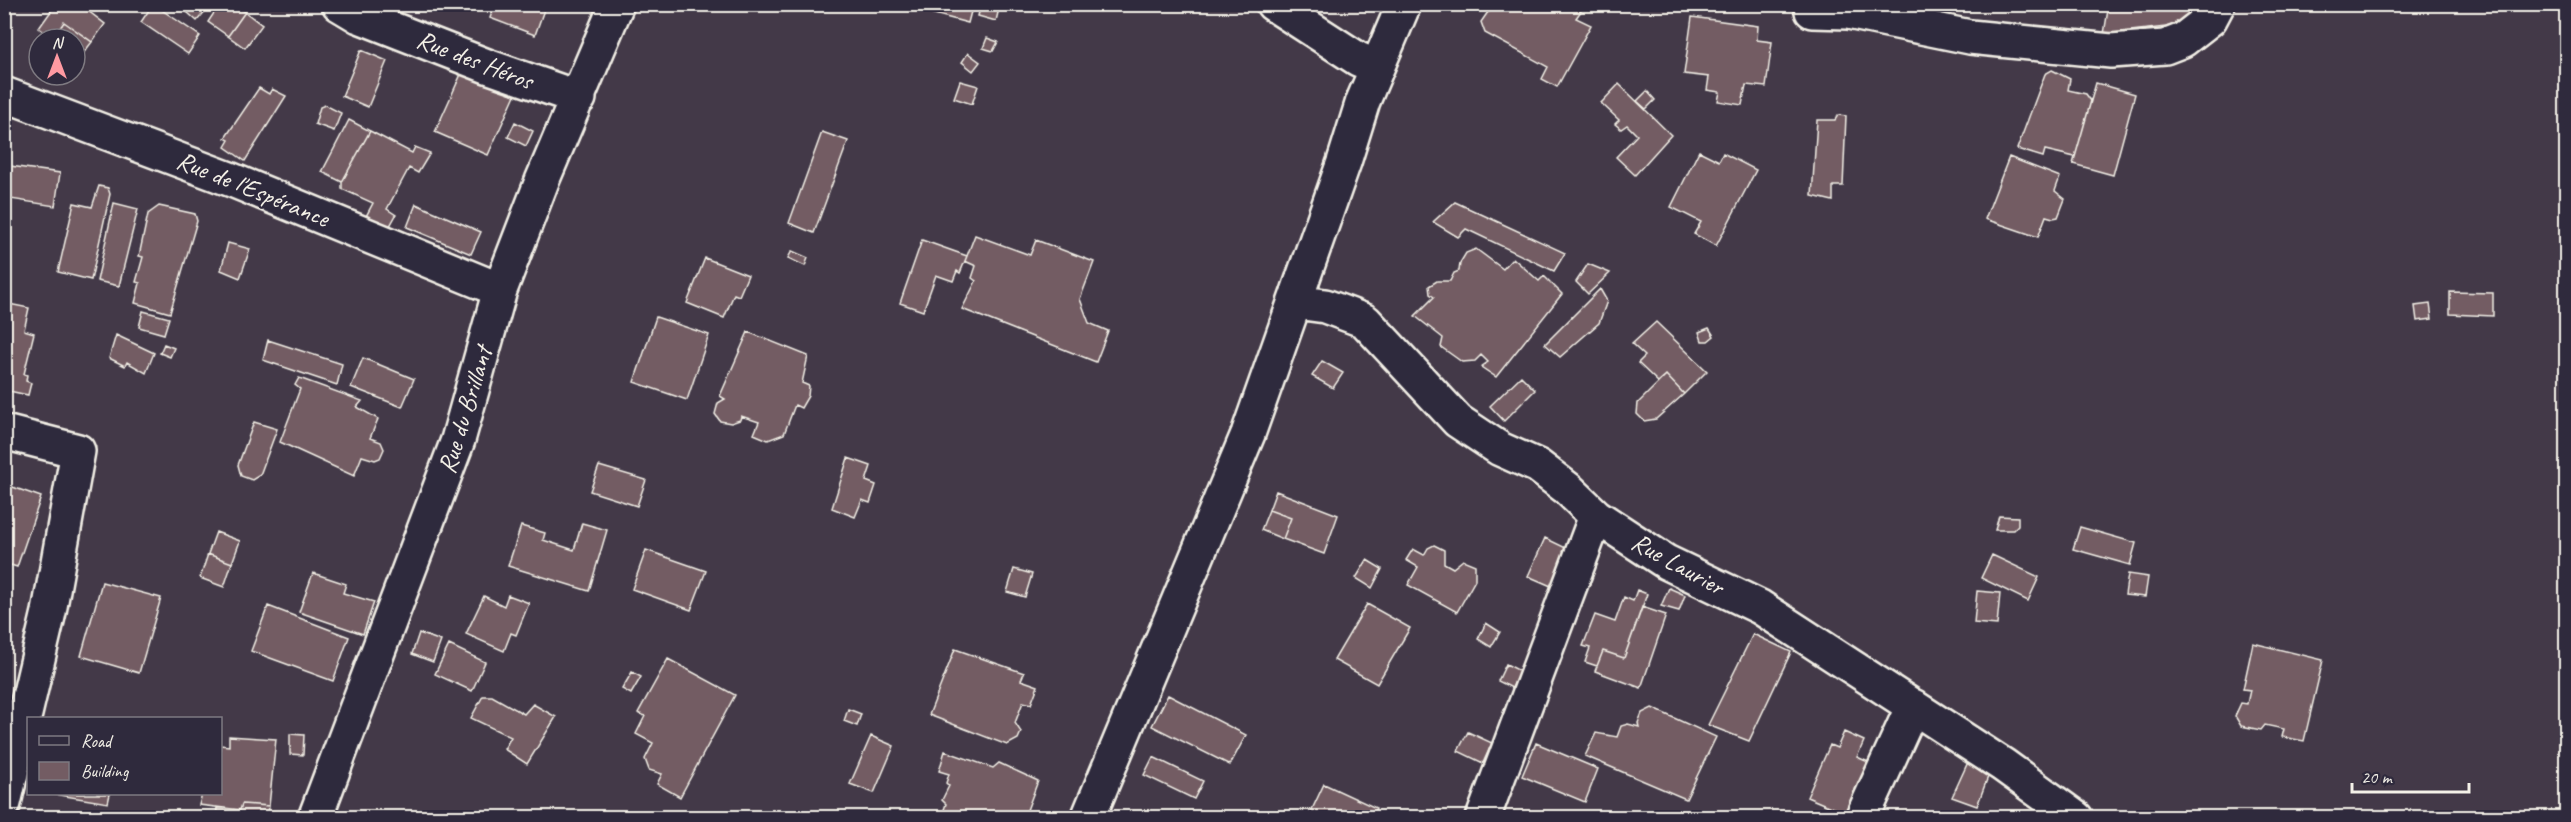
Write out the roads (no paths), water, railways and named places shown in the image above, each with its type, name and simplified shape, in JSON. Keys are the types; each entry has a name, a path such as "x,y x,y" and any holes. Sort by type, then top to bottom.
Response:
{"street":[{"name":"Rue des Héros","path":"339,4 359,16 487,66 579,98"},
{"name":"Rue du Brillant","path":"315,818 458,440 500,290 542,181 617,4"},
{"path":"1273,4 1358,59 1377,67"},
{"path":"1088,818 1248,434 1296,302 1363,101 1404,4"},
{"path":"1812,11 1848,12 1970,37 2111,51 2165,47 2183,40 2210,19 2218,4"},
{"name":"Rue de l'Espérance","path":"4,94 232,180 500,290"},
{"name":"Rue Laurier","path":"1296,302 1325,306 1365,321 1458,421 1500,449 1538,466 1568,489 1596,516 1666,562 1760,607 1913,706 2076,818"},
{"path":"4,432 78,451 49,612 4,803"},
{"path":"1483,818 1596,516"},
{"path":"1862,818 1913,706"}]}
